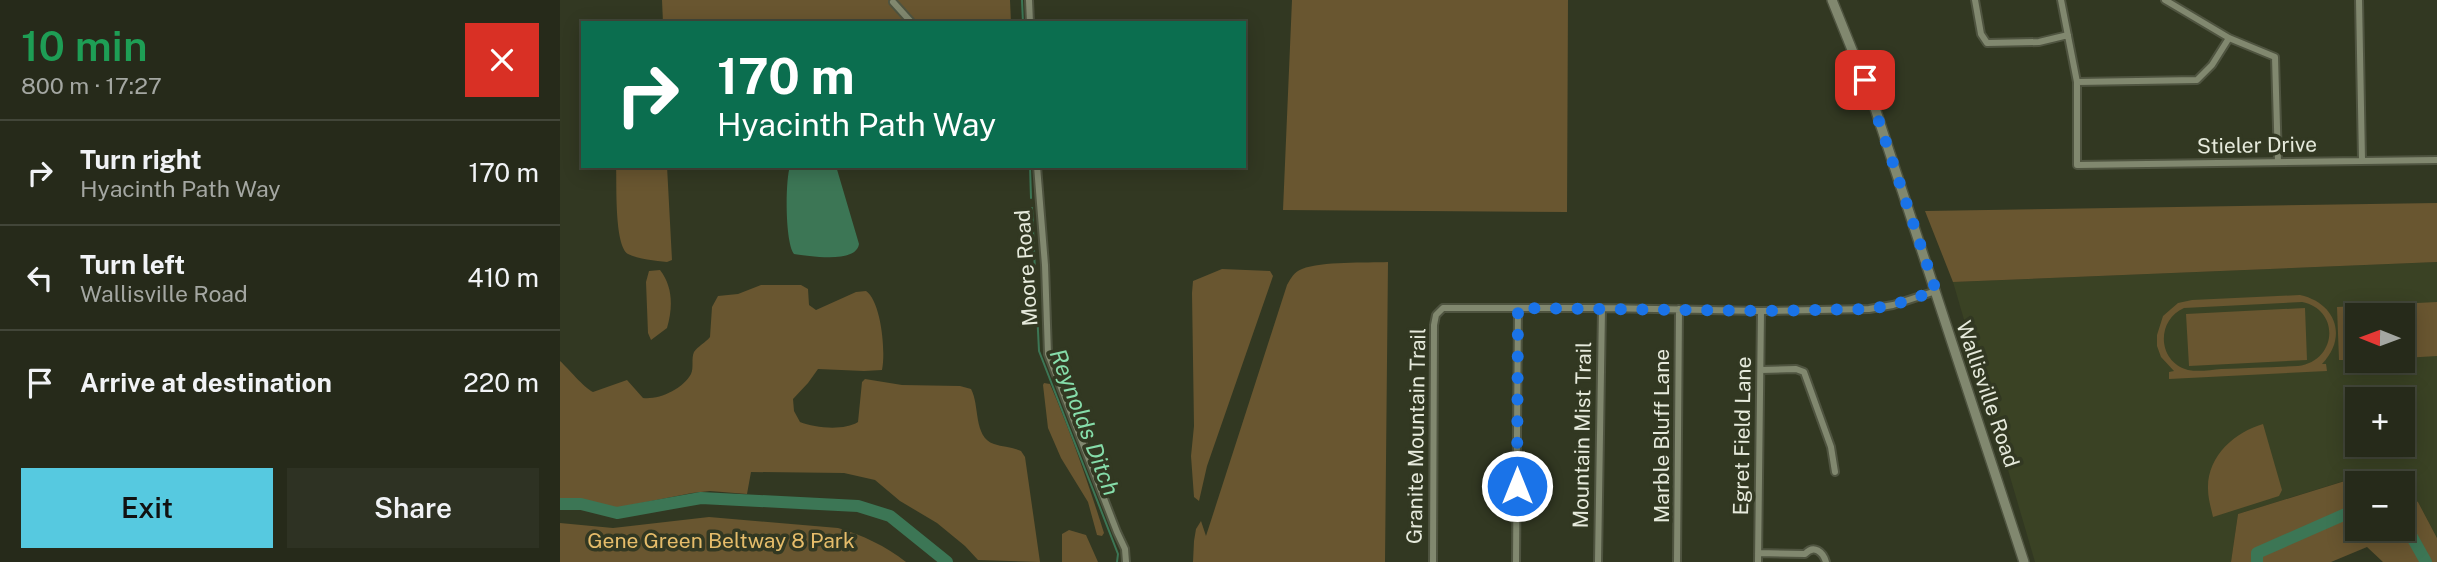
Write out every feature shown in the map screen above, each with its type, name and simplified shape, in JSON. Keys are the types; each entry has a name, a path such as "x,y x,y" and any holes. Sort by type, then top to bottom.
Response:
{"main road":[{"name":"Wallisville Road","path":"1832,0 1873,102 2024,562"}],"street":[{"path":"1028,0 1030,21"},
{"path":"1975,0 1981,34 1987,43 2039,42 2068,35"},
{"path":"2062,0 2077,82 2197,80 2212,65 2229,38"},
{"path":"2165,0 2229,38 2275,57 2278,162"},
{"path":"2359,0 2362,160"},
{"path":"893,2 910,21"},
{"name":"Stieler Drive","path":"2077,82 2077,165 2437,160"},
{"name":"Moore Road","path":"1037,168 1045,265 1048,354 1125,549 1126,562"},
{"path":"1516,562 1518,308 1761,311 1874,308 1893,305 1936,291"},
{"name":"Granite Mountain Trail","path":"1433,562 1434,325 1439,311 1451,307 1518,308"},
{"name":"Mountain Mist Trail","path":"1598,562 1602,308"},
{"name":"Marble Bluff Lane","path":"1677,562 1679,309"},
{"name":"Egret Field Lane","path":"1758,562 1761,311"},
{"path":"1761,370 1796,369 1806,376 1831,447 1835,472"},
{"path":"1758,553 1793,552 1805,558 1811,550 1817,549 1822,552 1826,562"}],"shaded area":[{"path":"790,168 837,168 859,244 856,250 850,254 831,257 794,254 789,237 787,185"},
{"path":"2437,262 2437,538 2415,500 2415,471 2345,471 2345,481 2238,514 2231,562 2035,562 1953,282"}],"green space":[{"path":"662,0 1010,0 1011,21 663,21"},
{"path":"1292,0 1568,0 1567,212 1283,210"},
{"path":"616,168 667,168 672,260 667,262 628,254 620,239"},
{"path":"2437,203 2437,262 1953,282 1925,211"},
{"path":"1388,262 1385,562 1193,562 1196,529 1201,521 1206,536 1291,278 1311,266"},
{"path":"1222,269 1270,271 1273,276 1207,466 1199,501 1194,497 1191,456 1194,426 1193,281"},
{"path":"660,270 670,290 670,312 667,328 651,340 648,333 646,282 649,271"},
{"path":"761,285 801,285 808,289 809,305 816,310 856,292 866,291 879,315 883,339 882,370 818,369 793,399 794,411 800,422 829,428 845,427 858,422 862,382 865,379 902,385 960,386 971,389 983,435 994,444 1021,451 1025,457 1040,562 978,560 937,523 900,501 875,480 844,473 751,472 747,494 710,491 616,508 560,501 560,361 593,392 627,380 643,398 663,395 677,389 691,374 694,352 710,337 712,307 718,296 738,294"},
{"path":"2300,295 2312,299 2330,313 2334,322 2335,343 2322,364 2326,364 2327,371 2169,379 2169,372 2174,371 2161,357 2157,335 2163,316 2178,303","holes":["2302,302 2315,307 2328,324 2327,346 2321,355 2311,362 2298,366 2192,371 2178,366 2170,359 2166,350 2164,340 2168,322 2184,308"]},
{"path":"2437,302 2437,356 2415,357 2415,303"},
{"path":"2337,307 2345,307 2345,360 2339,360"},
{"path":"2305,308 2307,360 2189,366 2186,314"},
{"path":"1044,383 1050,384 1072,439 1104,533 1102,536 1097,535 1088,502 1061,458 1048,428"},
{"path":"2263,424 2282,490 2279,496 2213,517 2208,489 2212,466 2233,439"},
{"path":"2345,481 2345,541 2415,541 2415,500 2437,538 2437,562 2383,562 2367,547 2331,562 2231,562 2238,514"},
{"name":"Gene Green Beltway 8 Park","path":"709,517 838,528 874,542 906,562 560,562 560,523 613,528"},
{"path":"1069,530 1086,535 1098,562 1062,562 1062,534"}],"waterway":[{"name":"Reynolds Ditch","path":"1022,0 1023,21"},
{"name":"Reynolds Ditch","path":"1030,168 1031,198"},
{"name":"Reynolds Ditch","path":"1032,208 1035,271"},
{"name":"Reynolds Ditch","path":"1036,291 1039,351 1118,554 1117,562"},
{"path":"560,504 581,504 617,513 701,498 858,506 890,516 947,562"},
{"path":"2257,562 2257,553 2345,514"},
{"path":"2414,541 2426,562"}],"route":[{"path":"1517,486 1518,308 1761,311 1869,309 1893,305 1936,291 1865,80"}]}
